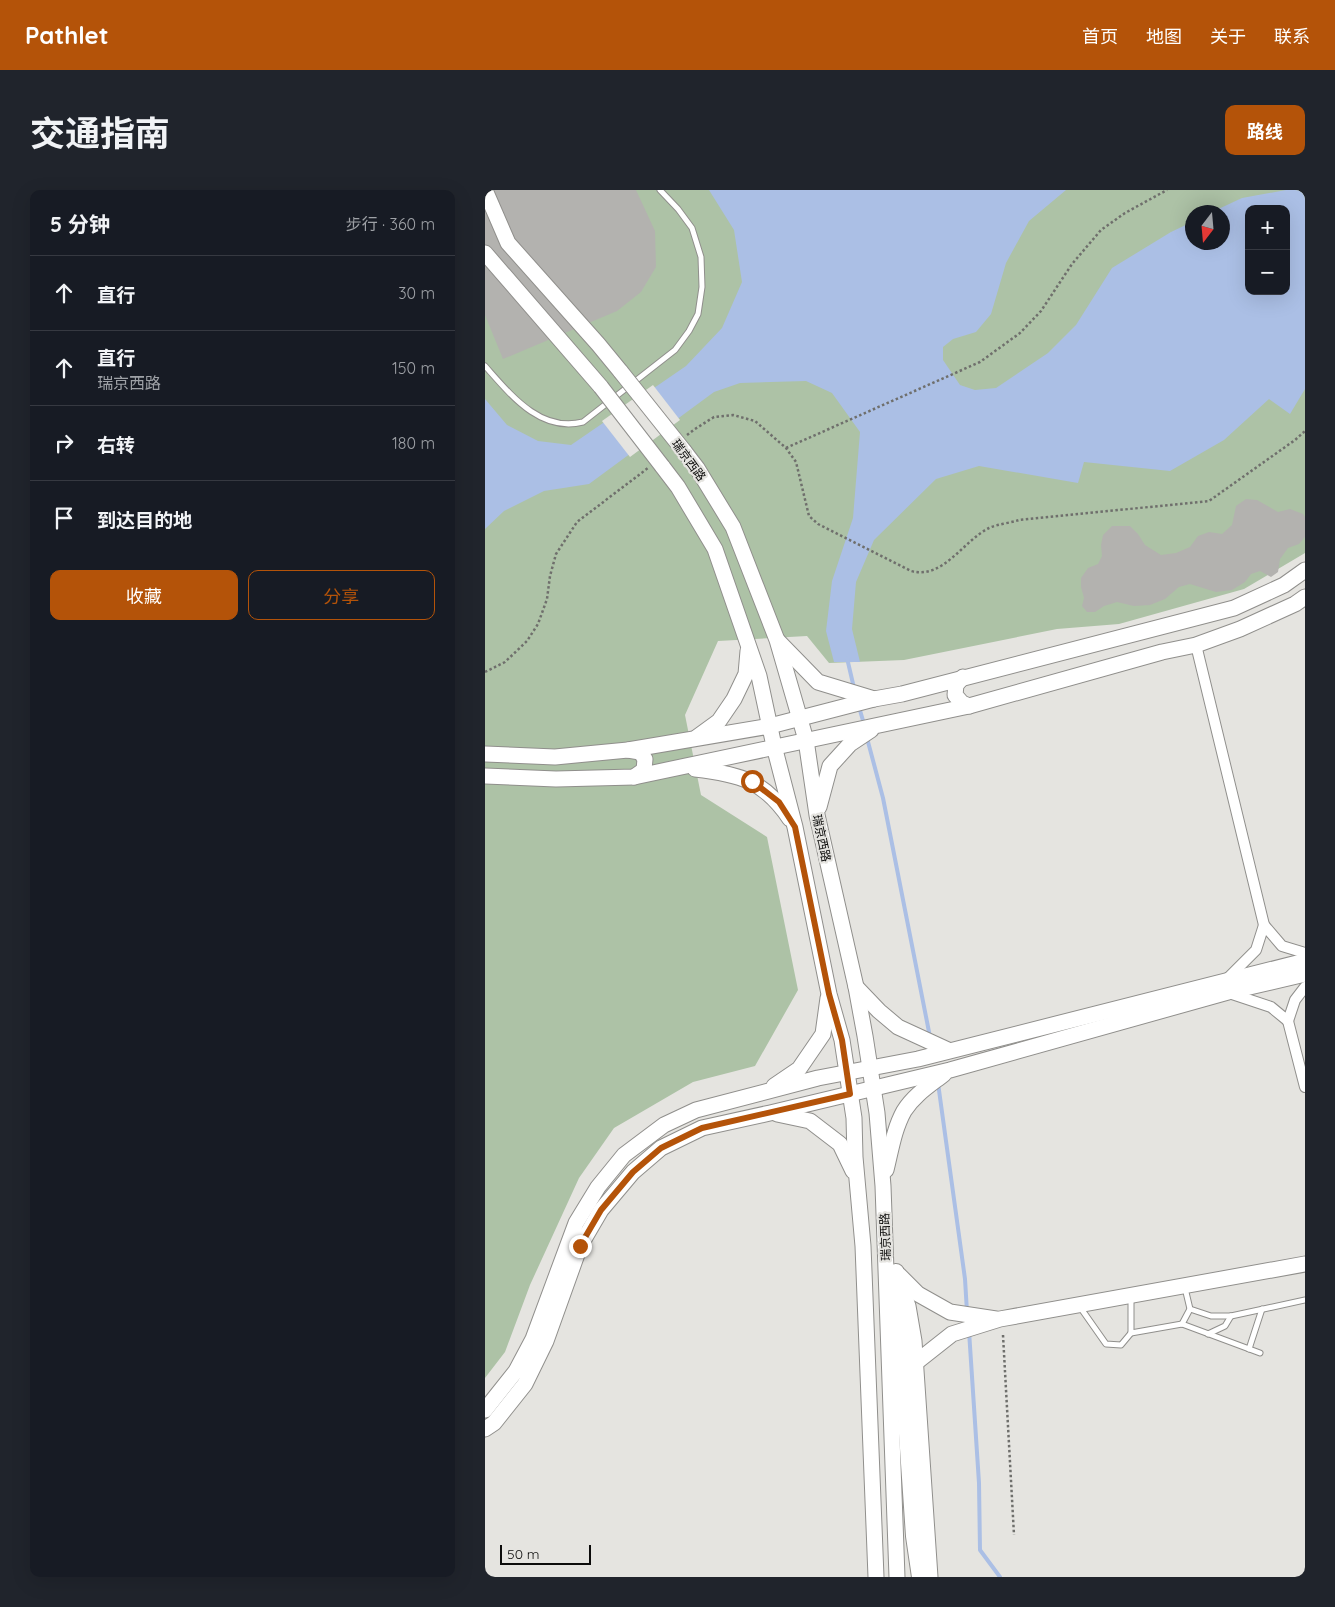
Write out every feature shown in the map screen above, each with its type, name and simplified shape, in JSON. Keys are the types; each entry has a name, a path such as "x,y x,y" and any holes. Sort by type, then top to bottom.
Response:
{"main road":[{"path":"896,1272 914,1536 920,1577"}],"street":[{"name":"瑞京西路","path":"485,190 508,243 598,344 684,451 697,468 733,527 777,640 807,740 817,815 855,987 873,1088 883,1186 886,1241 897,1577"},
{"name":"瑞京西路","path":"485,253 601,387 656,466 678,487 715,550 759,676 774,746 795,827 829,994 842,1040 854,1118 863,1246 876,1577"},
{"path":"485,754 555,757 628,750 770,726 874,699 902,694 1234,608 1284,585 1305,570"},
{"path":"485,776 556,779 634,777 684,768 774,746 969,706 1163,652 1196,645 1240,629 1295,604 1305,597"},
{"path":"777,640 818,682 874,699"},
{"path":"1196,645 1264,924 1282,946 1305,953"},
{"path":"693,740 719,721 734,699 745,674 749,647"},
{"path":"963,677 956,686 955,696 962,703 969,706"},
{"path":"817,815 830,766 850,744 879,725"},
{"path":"628,750 640,752 645,759 644,770 634,777"},
{"path":"684,768 719,772 752,781 779,802 795,827"},
{"path":"1226,987 1255,950 1264,924"},
{"path":"485,1429 493,1423 525,1384 546,1341 580,1246 601,1210 633,1172 661,1148 702,1128 873,1088 921,1084 954,1068 1226,987 1305,961"},
{"path":"485,1410 516,1370 533,1339 576,1223 598,1186 624,1155 664,1125 695,1110 847,1073 1226,987 1305,974"},
{"path":"855,987 898,1027 953,1049"},
{"path":"1226,987 1271,1007 1289,1021"},
{"path":"1305,987 1295,1000 1289,1021 1305,1086"},
{"path":"764,1093 799,1069 823,1034 829,994"},
{"path":"883,1186 893,1138 905,1110 921,1084"},
{"path":"770,1113 810,1121 840,1144 857,1179"},
{"path":"886,1241 908,1306 914,1341 914,1364 930,1577"},
{"path":"914,1364 951,1334 999,1319 1305,1264"},
{"path":"896,1272 918,1294 950,1312 999,1319"}],"lane":[{"path":"485,366 519,403 551,422 574,424 583,422 675,350 689,331 698,314 702,287 701,258 692,228 678,209 660,190"},
{"path":"1182,1324 1190,1309 1185,1285"},
{"path":"1078,1305 1107,1344 1121,1345 1131,1333 1131,1295"},
{"path":"1190,1309 1211,1316 1231,1316 1305,1300"},
{"path":"1249,1349 1262,1309"},
{"path":"1208,1334 1225,1326 1231,1316"},
{"path":"1131,1333 1182,1324 1260,1353"}],"path":[{"path":"785,448 981,362 1020,333 1041,311 1072,264 1101,230 1125,213 1167,190"},
{"path":"687,435 714,417 733,415 755,422 785,448 796,462 809,516 818,524 918,573 932,570 950,560 989,528 1019,520 1209,501 1305,431"},
{"path":"485,672 505,662 527,641 538,624 547,599 550,576 556,554 577,522 656,466"},
{"path":"1003,1335 1014,1535"}],"green space":[{"path":"485,190 1305,190 1305,553 1244,589 1119,624 1057,629 904,660 829,663 807,636 718,641 685,715 701,795 767,837 798,990 755,1066 693,1082 614,1128 579,1178 530,1285 505,1352 485,1378"}],"water":[{"path":"709,190 1066,190 1029,221 1006,263 991,314 976,332 953,339 943,347 943,360 960,385 975,390 996,388 1048,353 1076,325 1112,268 1185,225 1185,250 1230,250 1230,205 1227,205 1242,198 1286,190 1305,190 1305,389 1290,414 1269,399 1224,440 1170,471 1084,462 1078,483 979,466 936,479 874,540 856,582 852,629 860,662 834,662 826,631 832,581 853,518 860,432 832,393 806,381 740,383 714,392 589,484 544,491 504,511 485,529 485,399 507,425 538,441 571,445 686,366 722,328 742,282 734,230"}],"pier":[{"path":"653,385 680,420 630,457 602,421"}],"building":[{"path":"485,190 636,190 655,231 656,267 641,292 617,311 503,359 485,315"},
{"path":"1246,499 1257,500 1278,512 1290,509 1303,514 1305,517 1305,537 1299,544 1288,548 1280,559 1278,572 1271,577 1260,571 1251,574 1245,582 1232,590 1216,592 1190,584 1179,587 1165,599 1150,605 1134,606 1117,602 1104,606 1095,612 1087,612 1082,606 1084,598 1081,578 1088,568 1098,564 1102,556 1101,545 1103,535 1112,526 1130,526 1145,545 1161,555 1176,553 1190,547 1198,536 1209,532 1222,534 1232,525 1236,506"}],"waterway":[{"path":"847,658 854,688"},
{"path":"859,707 864,724"},
{"path":"867,738 883,798 930,1037"},
{"path":"938,1083 965,1279 967,1312"},
{"path":"969,1331 979,1483 980,1550 1000,1577"}],"route":[{"path":"580,1246 601,1210 633,1172 661,1148 702,1128 850,1094 842,1040 829,994 795,827 779,802 752,781"}]}
